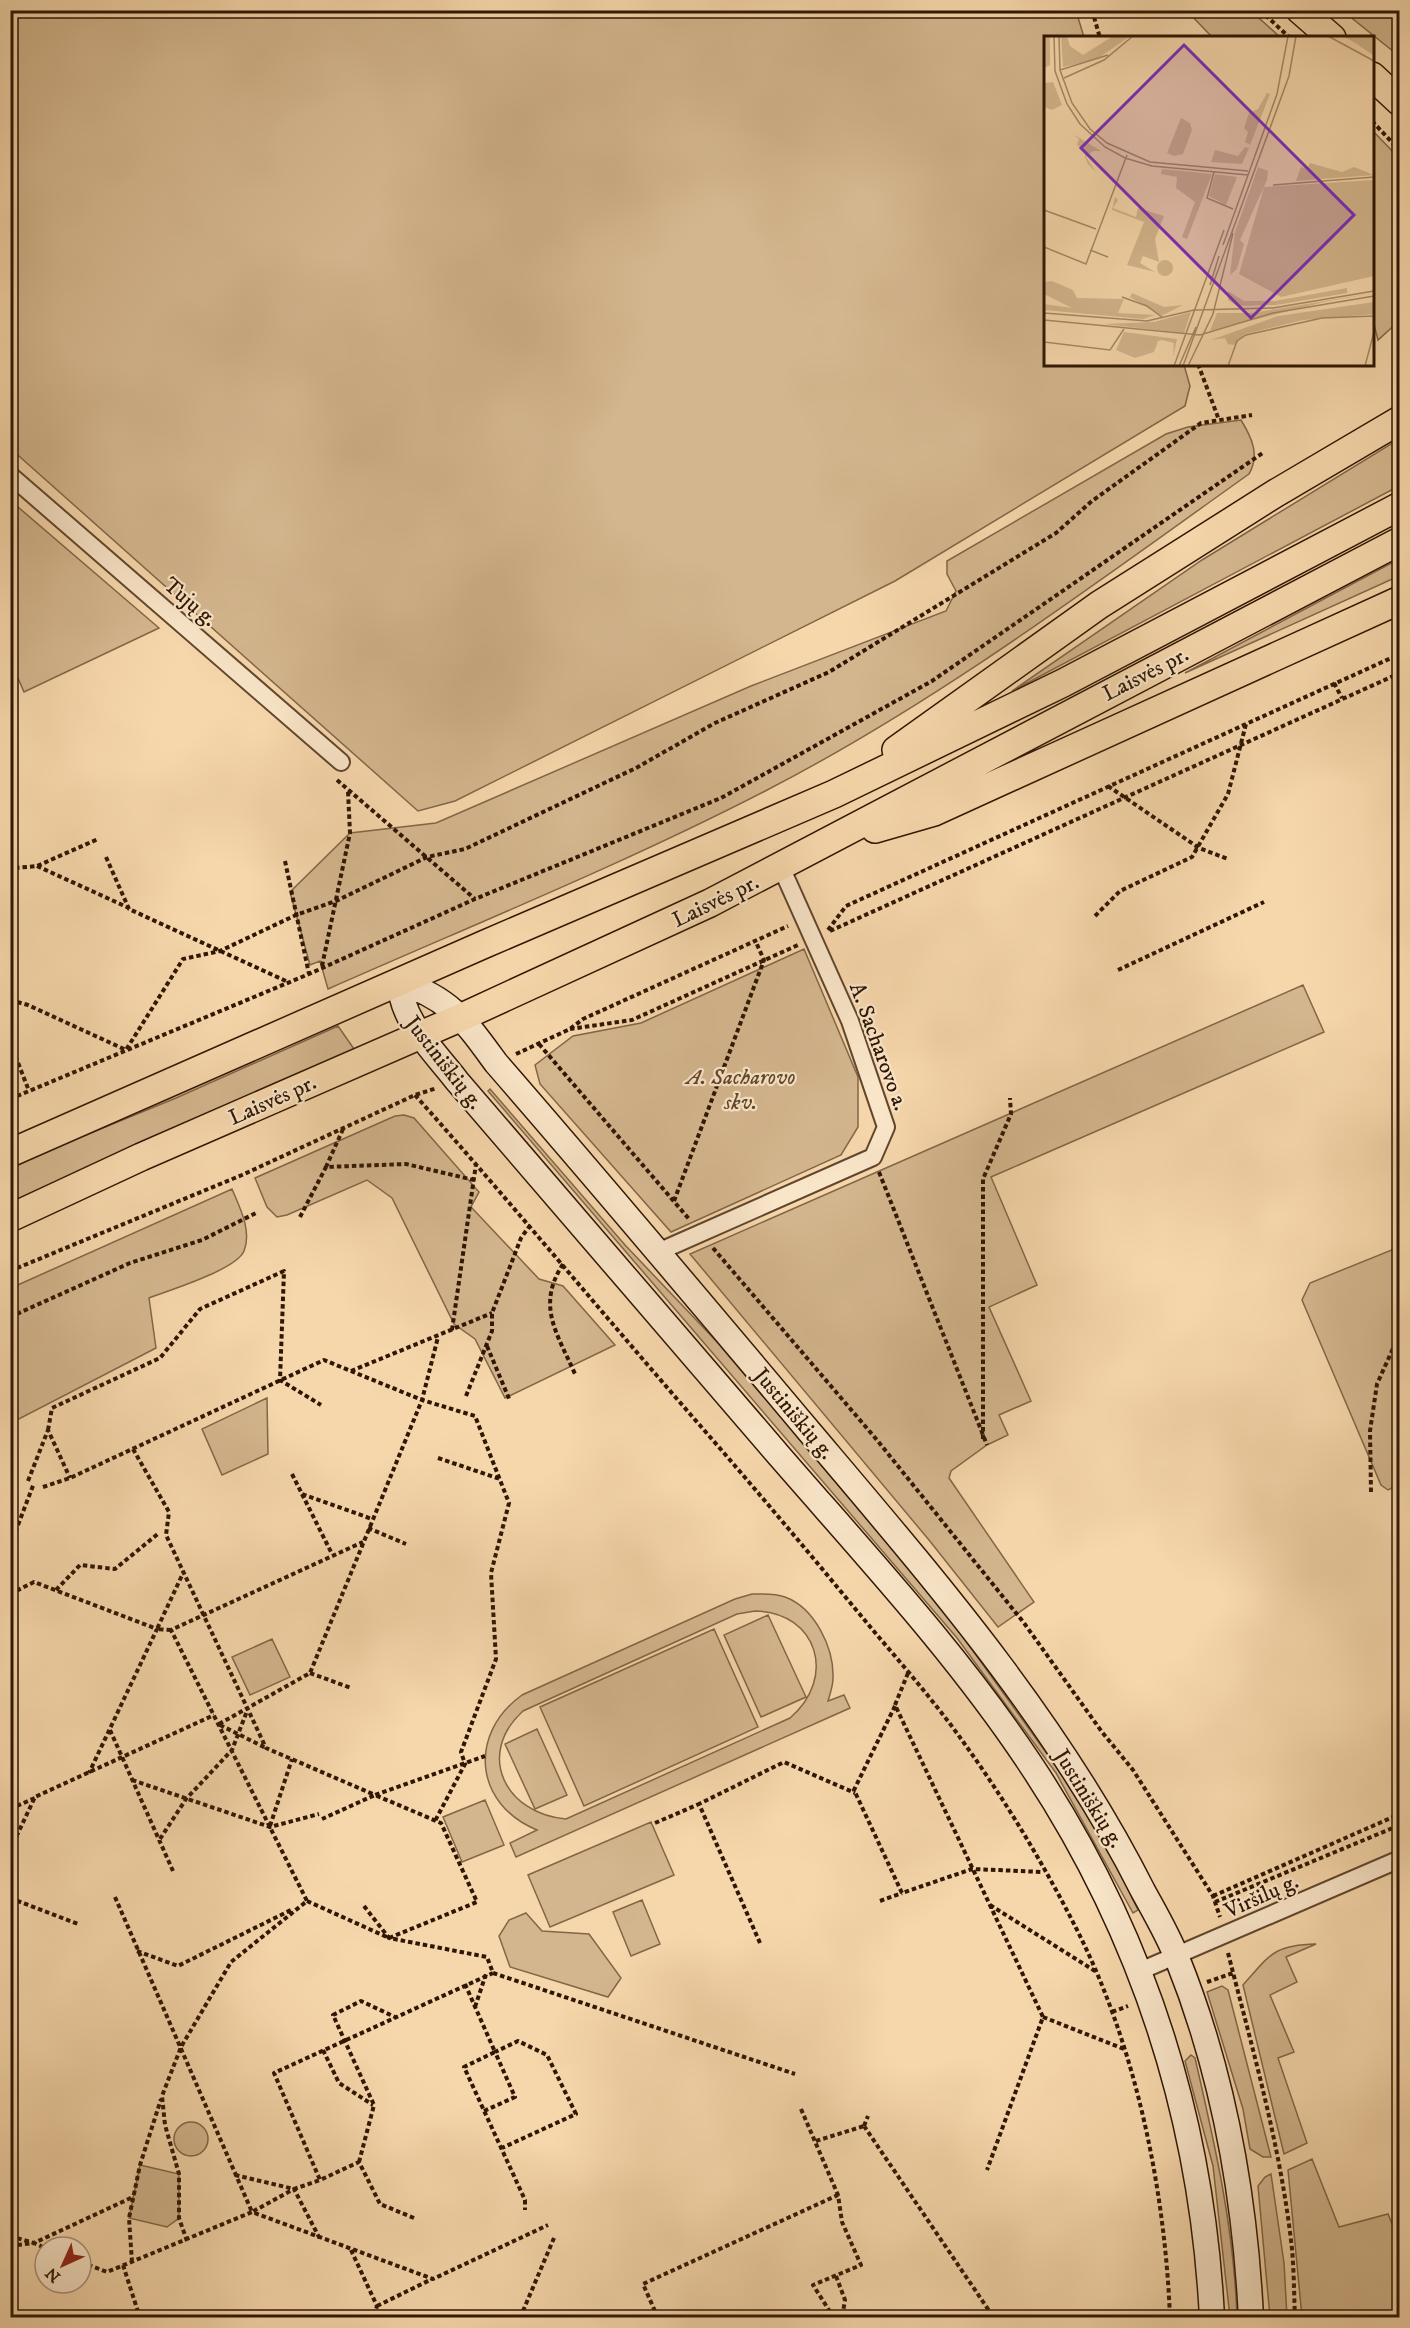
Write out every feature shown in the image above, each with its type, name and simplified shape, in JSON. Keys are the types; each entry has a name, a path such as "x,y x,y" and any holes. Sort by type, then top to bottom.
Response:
{"main road":[{"path":"1300,10 1330,36"},
{"path":"1374,78 1400,102"},
{"name":"Laisvės pr.","path":"834,794 1099,605 1276,493 1400,420"},
{"name":"Laisvės pr.","path":"10,1153 834,794 1063,683 1400,506"},
{"name":"Laisvės pr.","path":"10,1218 141,1157 462,1017 711,903 1400,541"},
{"path":"824,843 934,812 1400,600"},
{"name":"Justiniškių g.","path":"1212,2318 1198,2183 1164,2036 1115,1913 1071,1830 1030,1763 936,1637 457,1081 406,1012 400,996 400,982 421,989 462,1017 496,1064 933,1578 1040,1718 1082,1780 1125,1854 1176,1956 1213,2067 1238,2172 1251,2318"}],"street":[{"name":"Tujų g.","path":"10,475 341,762"},
{"name":"A. Sacharovo a.","path":"782,867 820,935 886,1127 873,1157"},
{"path":"658,1252 873,1157"},
{"name":"Viršilų g.","path":"1140,1971 1400,1859"}],"path":[{"path":"1092,10 1099,36"},
{"path":"1260,10 1288,36"},
{"path":"1374,123 1400,151"},
{"path":"1199,366 1218,420"},
{"path":"126,1050 183,959 220,951 297,915 336,901 427,857 465,849 636,768 715,723 829,672 1056,533 1092,501 1201,423 1252,415"},
{"path":"10,1099 309,974 322,966 475,899 721,798 932,681 1264,452"},
{"path":"820,935 846,906 1400,654"},
{"path":"570,1029 632,1020 1400,673"},
{"path":"1334,683 1342,698"},
{"path":"1095,916 1120,891 1192,857 1228,794 1246,723"},
{"path":"1108,786 1199,848 1228,859"},
{"path":"322,966 350,833 348,790 475,899"},
{"path":"15,868 37,866 98,839"},
{"path":"106,857 129,909"},
{"path":"285,861 309,974"},
{"path":"37,866 289,982"},
{"path":"1118,970 1264,902"},
{"path":"496,1064 570,1029 583,1019 787,926 820,935"},
{"path":"674,1201 764,960 755,940"},
{"path":"10,1000 28,1005 126,1050"},
{"path":"10,1042 29,1090"},
{"path":"10,1271 242,1175 415,1095 457,1081"},
{"path":"415,1095 531,1224 562,1264 774,1510 963,1741 1016,1821 1075,1925 1096,1972 1125,2049 1152,2162 1162,2226 1170,2318"},
{"path":"984,1439 983,1179 1011,1114 1010,1098"},
{"path":"300,1217 343,1128"},
{"path":"873,1157 987,1444"},
{"path":"326,1167 406,1164 474,1180"},
{"path":"452,1330 476,1164"},
{"path":"10,1317 130,1263 202,1240 258,1212"},
{"path":"466,1396 492,1331 492,1313 521,1238 531,1224"},
{"path":"562,1264 553,1279 548,1313 575,1374"},
{"path":"28,1481 48,1430 52,1408 160,1358 200,1308 284,1271 280,1380"},
{"path":"350,1371 492,1313"},
{"path":"1371,1492 1371,1431 1377,1384 1400,1333"},
{"path":"219,1724 248,1711 310,1673 422,1400 438,1337"},
{"path":"486,1345 510,1401"},
{"path":"44,1487 70,1478 324,1360 422,1400 475,1416 509,1503 491,1573 496,1659 461,1752 465,1764 435,1821"},
{"path":"280,1380 321,1405"},
{"path":"48,1430 70,1478"},
{"path":"133,1449 170,1512 166,1535 266,1749"},
{"path":"438,1458 501,1479"},
{"path":"292,1474 332,1554"},
{"path":"10,1546 34,1484"},
{"path":"302,1494 372,1519"},
{"path":"368,1528 406,1544"},
{"path":"56,1590 80,1565 115,1569 159,1533"},
{"path":"10,1594 34,1582 157,1629 171,1630 203,1613 363,1542"},
{"path":"89,1773 184,1570"},
{"path":"171,1630 307,1901 389,1938 488,1957 494,1973"},
{"path":"310,1673 351,1688"},
{"path":"902,1893 854,1790 908,1673"},
{"path":"895,1705 1043,2017 1125,2049"},
{"path":"160,1839 186,1799 232,1750 248,1711"},
{"path":"10,1809 214,1715"},
{"path":"219,1724 266,1749 441,1823 477,1902 389,1938"},
{"path":"109,1730 173,1871"},
{"path":"322,1819 375,1795 485,1756"},
{"path":"270,1827 292,1759"},
{"path":"656,1823 784,1761 856,1793"},
{"path":"132,1780 270,1827 319,1814"},
{"path":"10,1850 35,1797"},
{"path":"699,1804 760,1943"},
{"path":"1213,1896 1400,1814"},
{"path":"1215,1902 1400,1825"},
{"path":"880,1901 972,1869 1044,1872"},
{"path":"115,1897 252,2212 433,2279"},
{"path":"10,1898 78,1924"},
{"path":"132,2262 129,2218 140,2165 162,2096 181,2047 231,1962 307,1901"},
{"path":"989,1904 1096,1972"},
{"path":"138,1951 178,1966 300,1906"},
{"path":"364,1906 389,1938"},
{"path":"320,2180 274,2073 486,1974 494,1973 795,2074"},
{"path":"475,2008 486,1974"},
{"path":"465,1984 515,2097 484,2110"},
{"path":"395,2016 361,2001 333,2015 374,2105 358,2162 380,2204 414,2218"},
{"path":"987,2170 1043,2017"},
{"path":"502,2148 576,2114 547,2055 518,2042 464,2067 525,2200 525,2210"},
{"path":"323,2050 339,2083 374,2105"},
{"path":"162,2096 165,2125 179,2174 179,2218 187,2241"},
{"path":"801,2109 838,2195 842,2222 861,2265 813,2285 834,2318"},
{"path":"864,2126 868,2116"},
{"path":"816,2141 864,2126"},
{"path":"864,2126 994,2318"},
{"path":"93,2267 107,2272 187,2241 252,2212 294,2189 320,2180 358,2162"},
{"path":"234,2175 294,2189 320,2239"},
{"path":"658,2318 643,2284 838,2195"},
{"path":"51,2235 134,2196"},
{"path":"377,2306 548,2225"},
{"path":"10,2236 33,2243"},
{"path":"520,2318 554,2238"},
{"path":"10,2246 33,2243"},
{"path":"350,2250 377,2306 373,2318"},
{"path":"123,2265 140,2318"},
{"path":"836,2276 845,2300 842,2318"}],"green space":[{"path":"11,10 1076,11 1084,36 1044,36 1044,366 1184,366 1190,386 1185,406 895,581 455,801 418,811 11,449"},
{"path":"1187,11 1251,11 1279,36 1211,36"},
{"path":"1343,11 1399,11 1399,56"},
{"path":"1374,132 1400,159 1399,321 1378,340 1374,325"},
{"path":"1241,420 1254,453 1249,474 1014,640 894,718 832,755 769,789 660,842 328,989 320,961 310,965 290,892 350,833 436,823 751,686 946,611 956,591 947,574 947,561 1166,434 1188,427"},
{"path":"1399,439 1399,486 1012,691 1202,560"},
{"path":"10,501 159,628 24,692 11,662"},
{"path":"1399,559 1399,576 1185,673"},
{"name":"A. Sacharovo skv.","path":"804,949 858,1077 858,1127 841,1155 671,1232 540,1084 535,1065 573,1036 641,1023"},
{"path":"1303,985 1324,1032 991,1177 1037,1285 989,1307 1031,1401 999,1415 1008,1435 987,1445 951,1471 949,1478 1034,1602 998,1627 929,1540 690,1254"},
{"path":"338,1026 354,1049 11,1202 10,1166 176,1098"},
{"path":"490,1089 625,1245 718,1343 940,1605 1063,1776 1103,1838 1138,1910 1133,1913 1056,1773 957,1638 488,1091"},
{"path":"404,1115 414,1118 479,1192 471,1207 539,1279 563,1286 615,1345 505,1398 475,1339 454,1324 392,1198 367,1180 287,1215 277,1217 267,1207 255,1178 395,1116"},
{"path":"232,1189 246,1228 244,1251 229,1265 216,1272 149,1298 156,1348 17,1420 11,1417 11,1288"},
{"path":"1399,1247 1400,1484 1388,1490 1381,1485 1302,1300 1310,1283"},
{"path":"267,1398 268,1454 222,1475 202,1429"},
{"path":"752,1594 777,1595 796,1602 805,1610 821,1630 830,1654 833,1681 828,1701 844,1695 850,1708 516,1857 510,1843 537,1830 516,1818 500,1803 490,1786 486,1767 486,1748 493,1729 505,1711 522,1695 735,1599","holes":["755,1611 777,1614 794,1623 806,1635 814,1650 816,1667 813,1685 805,1702 790,1718 566,1819 545,1815 527,1806 513,1794 504,1780 500,1763 501,1746 509,1728 523,1711 737,1614"]},
{"path":"768,1615 806,1697 761,1717 724,1635"},
{"path":"714,1629 758,1727 584,1806 540,1707"},
{"path":"272,1639 290,1677 250,1695 232,1657"},
{"path":"537,1729 567,1795 535,1809 505,1744"},
{"path":"485,1800 504,1845 462,1862 443,1817"},
{"path":"651,1822 674,1875 550,1927 528,1875"},
{"path":"642,1900 660,1944 631,1956 613,1912"},
{"path":"526,1913 542,1931 589,1934 621,1978 608,1997 510,1967 499,1936 509,1920"},
{"path":"1316,1944 1286,1957 1297,1982 1270,1995 1294,2052 1278,2058 1307,2143 1284,2154 1243,1985 1273,1954 1290,1947"},
{"path":"1222,1986 1228,1990 1271,2157 1263,2157 1250,2149 1243,2109 1207,1992"},
{"path":"1191,2055 1195,2058 1210,2123 1228,2219 1237,2317 1230,2317 1213,2166 1185,2061"},
{"path":"191,2122 203,2127 208,2139 203,2151 191,2156 179,2151 174,2139 179,2127"},
{"path":"1312,2159 1339,2227 1388,2214 1399,2241 1397,2266 1399,2317 1302,2317 1288,2170"},
{"path":"140,2165 179,2174 179,2218 167,2227 129,2218"},
{"path":"1271,2174 1284,2263 1287,2317 1270,2317 1258,2186 1265,2177"}]}
